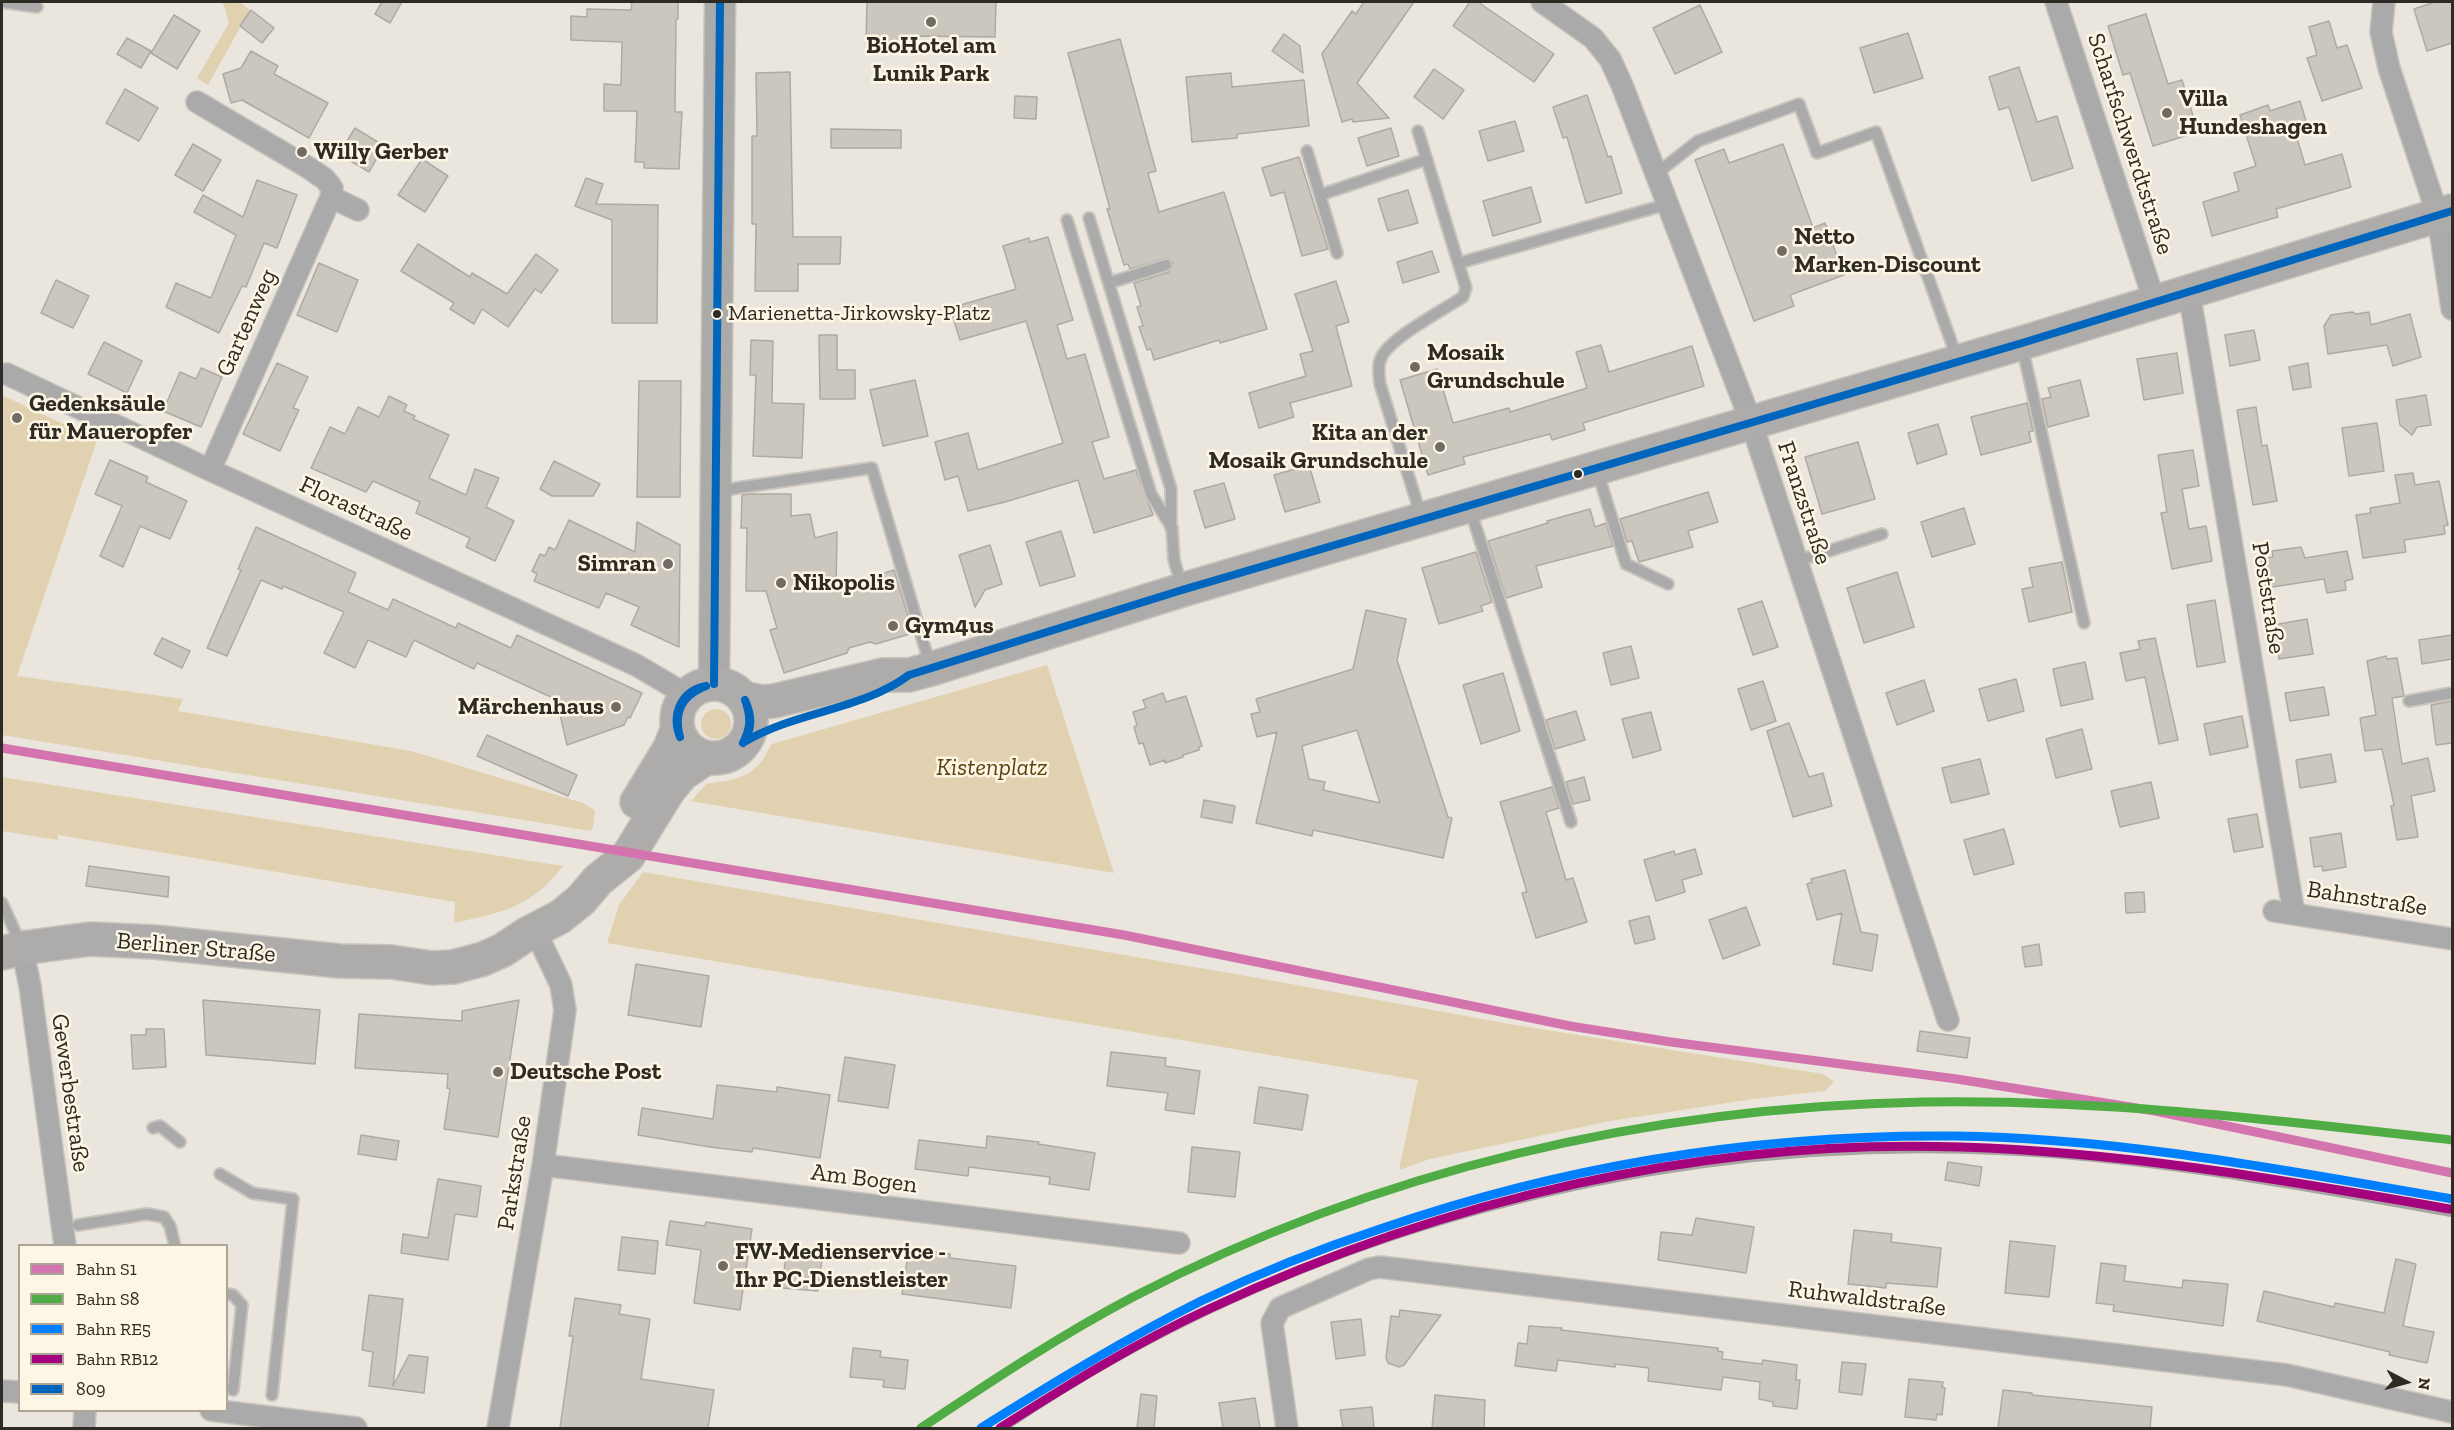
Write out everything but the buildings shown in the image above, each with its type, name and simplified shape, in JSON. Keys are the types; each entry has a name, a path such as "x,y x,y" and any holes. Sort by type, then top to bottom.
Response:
{"main road":[{"path":"700,689 716,491 720,2"},
{"path":"746,741 752,724 748,706 736,690 725,685 700,689 678,711 677,730 688,748 706,758 718,759 729,756 767,727 888,690 920,672 1182,590 2022,343 2445,213"},
{"path":"744,698 762,702 774,701 883,675 920,672"},
{"name":"Berliner Straße","path":"598,880 604,862 623,824 670,748 677,730"},
{"name":"Berliner Straße","path":"12,951 90,939 154,942 340,961 392,962 451,943 531,932 560,916 581,900 598,880 616,867 637,845 668,791 682,774 706,758"}],"street":[{"name":"Franzstraße","path":"1542,2 1593,38 1610,59 1668,204 1751,423 1948,1020"},
{"name":"Scharfschwerdtstraße","path":"2056,2 2155,303"},
{"path":"2384,2 2381,32 2389,68 2445,213 2452,309"},
{"path":"197,102 325,179 332,188 331,197 358,210"},
{"name":"Gartenweg","path":"210,470 331,197"},
{"name":"Poststraße","path":"2189,292 2284,912"},
{"name":"Florastraße","path":"4,372 210,470 636,665 700,689"},
{"name":"Bahnstraße","path":"2284,912 2452,939"},
{"name":"Parkstraße","path":"498,1428 543,1165 565,1002 561,985 531,932"},
{"name":"Gewerbestraße","path":"12,951 30,986 65,1244"},
{"name":"Am Bogen","path":"543,1165 1179,1243"},
{"name":"Ruhwaldstraße","path":"1287,1428 1272,1323 1280,1308 1369,1269 1393,1268 2287,1375 2452,1412"},
{"path":"2,1391 18,1392"},
{"path":"84,1428 85,1412"},
{"path":"227,1412 356,1428"}],"lane":[{"path":"2,2 37,7"},
{"path":"1656,174 1698,141 1799,104 1817,153 1876,132 1958,361"},
{"path":"1418,131 1466,288 1463,297 1393,343 1382,356 1378,368 1380,384 1422,519"},
{"path":"1307,151 1337,253"},
{"path":"1320,195 1427,159"},
{"path":"1459,263 1668,204"},
{"path":"1089,218 1171,489 1174,560 1182,590"},
{"path":"1067,220 1151,495 1172,528"},
{"path":"1109,283 1166,265"},
{"path":"2022,343 2084,622"},
{"path":"1596,467 1626,564 1668,584"},
{"path":"716,491 872,468 920,672"},
{"path":"1469,506 1571,822"},
{"path":"1797,561 1882,534"},
{"path":"2409,701 2452,693"},
{"path":"2,903 12,951"},
{"path":"153,1128 160,1126 180,1142"},
{"path":"220,1174 252,1193 293,1198 272,1395"},
{"path":"78,1225 147,1214 164,1217 170,1226 176,1244"},
{"path":"228,1294 233,1295 242,1305 233,1390"}],"green space":[{"path":"219,2 239,2 250,10 208,85 197,78 229,23 224,5"},
{"path":"2,395 97,440 17,676 183,699 178,711 411,751 583,803 595,810 591,831 2,735"},
{"name":"Kistenplatz","path":"1047,665 1114,873 691,801 706,784 743,776 756,768 772,744"},
{"path":"716,709 727,713 731,724 727,735 716,739 705,735 701,724 705,713"},
{"path":"2,777 563,866 540,891 514,906 487,916 454,923 455,902 58,835 58,840 2,831"},
{"path":"643,872 1258,978 1515,1025 1823,1074 1834,1082 1825,1091 1753,1099 1610,1121 1430,1159 1399,1170 1418,1080 607,943 619,905"}],"railway":[{"path":"1007,1428 1118,1360 1235,1300 1357,1251 1483,1211 1612,1181 1742,1161 1873,1152 2003,1153 2060,1157 2229,1177 2452,1215"}],"rail line":[{"name":"S1","path":"2,748 1124,935 1570,1026 1671,1042 1957,1079 2155,1111 2452,1173"},
{"name":"S8","path":"921,1428 1078,1327 1133,1297 1226,1252 1321,1214 1418,1181 1517,1154 1617,1132 1718,1117 1820,1107 1923,1102 1989,1102 2188,1112 2452,1140"},
{"name":"RE5","path":"981,1428 1062,1378 1145,1331 1201,1301 1289,1262 1357,1237 1520,1187 1663,1158 1808,1141 1882,1137 2018,1138 2142,1149 2267,1167 2452,1199"},
{"name":"RB12","path":"1000,1428 1077,1380 1156,1335 1211,1308 1299,1270 1390,1236 1482,1207 1577,1184 1672,1166 1768,1153 1865,1147 1961,1147 2023,1150 2207,1169 2450,1209"}],"transit line":[{"name":"809","path":"714,684 720,2"},
{"name":"809","path":"746,741 787,723 871,696 909,675 1182,590 2022,343 2452,211"},
{"name":"809","path":"680,737 677,720 680,705 690,693 706,686"},
{"name":"809","path":"680,737 678,720 681,706 691,694 706,686"},
{"name":"809","path":"743,743 749,722 745,700"},
{"name":"809","path":"743,743 749,732 750,722 745,700"}],"place":[{"name":"BioHotel am Lunik Park","path":"931,22"},
{"name":"Villa Hundeshagen","path":"2167,113"},
{"name":"Willy Gerber","path":"302,152"},
{"name":"Netto Marken-Discount","path":"1782,251"},
{"name":"Marienetta-Jirkowsky-Platz","path":"717,314"},
{"name":"Mosaik Grundschule","path":"1415,367"},
{"name":"Gedenksäule für Maueropfer","path":"17,418"},
{"name":"Kita an der Mosaik Grundschule","path":"1440,447"},
{"name":"Simran","path":"668,564"},
{"name":"Nikopolis","path":"781,583"},
{"name":"Gym4us","path":"893,626"},
{"name":"Märchenhaus","path":"616,707"},
{"name":"Deutsche Post","path":"498,1072"},
{"name":"FW-Medienservice - Ihr PC-Dienstleister","path":"723,1266"}]}
